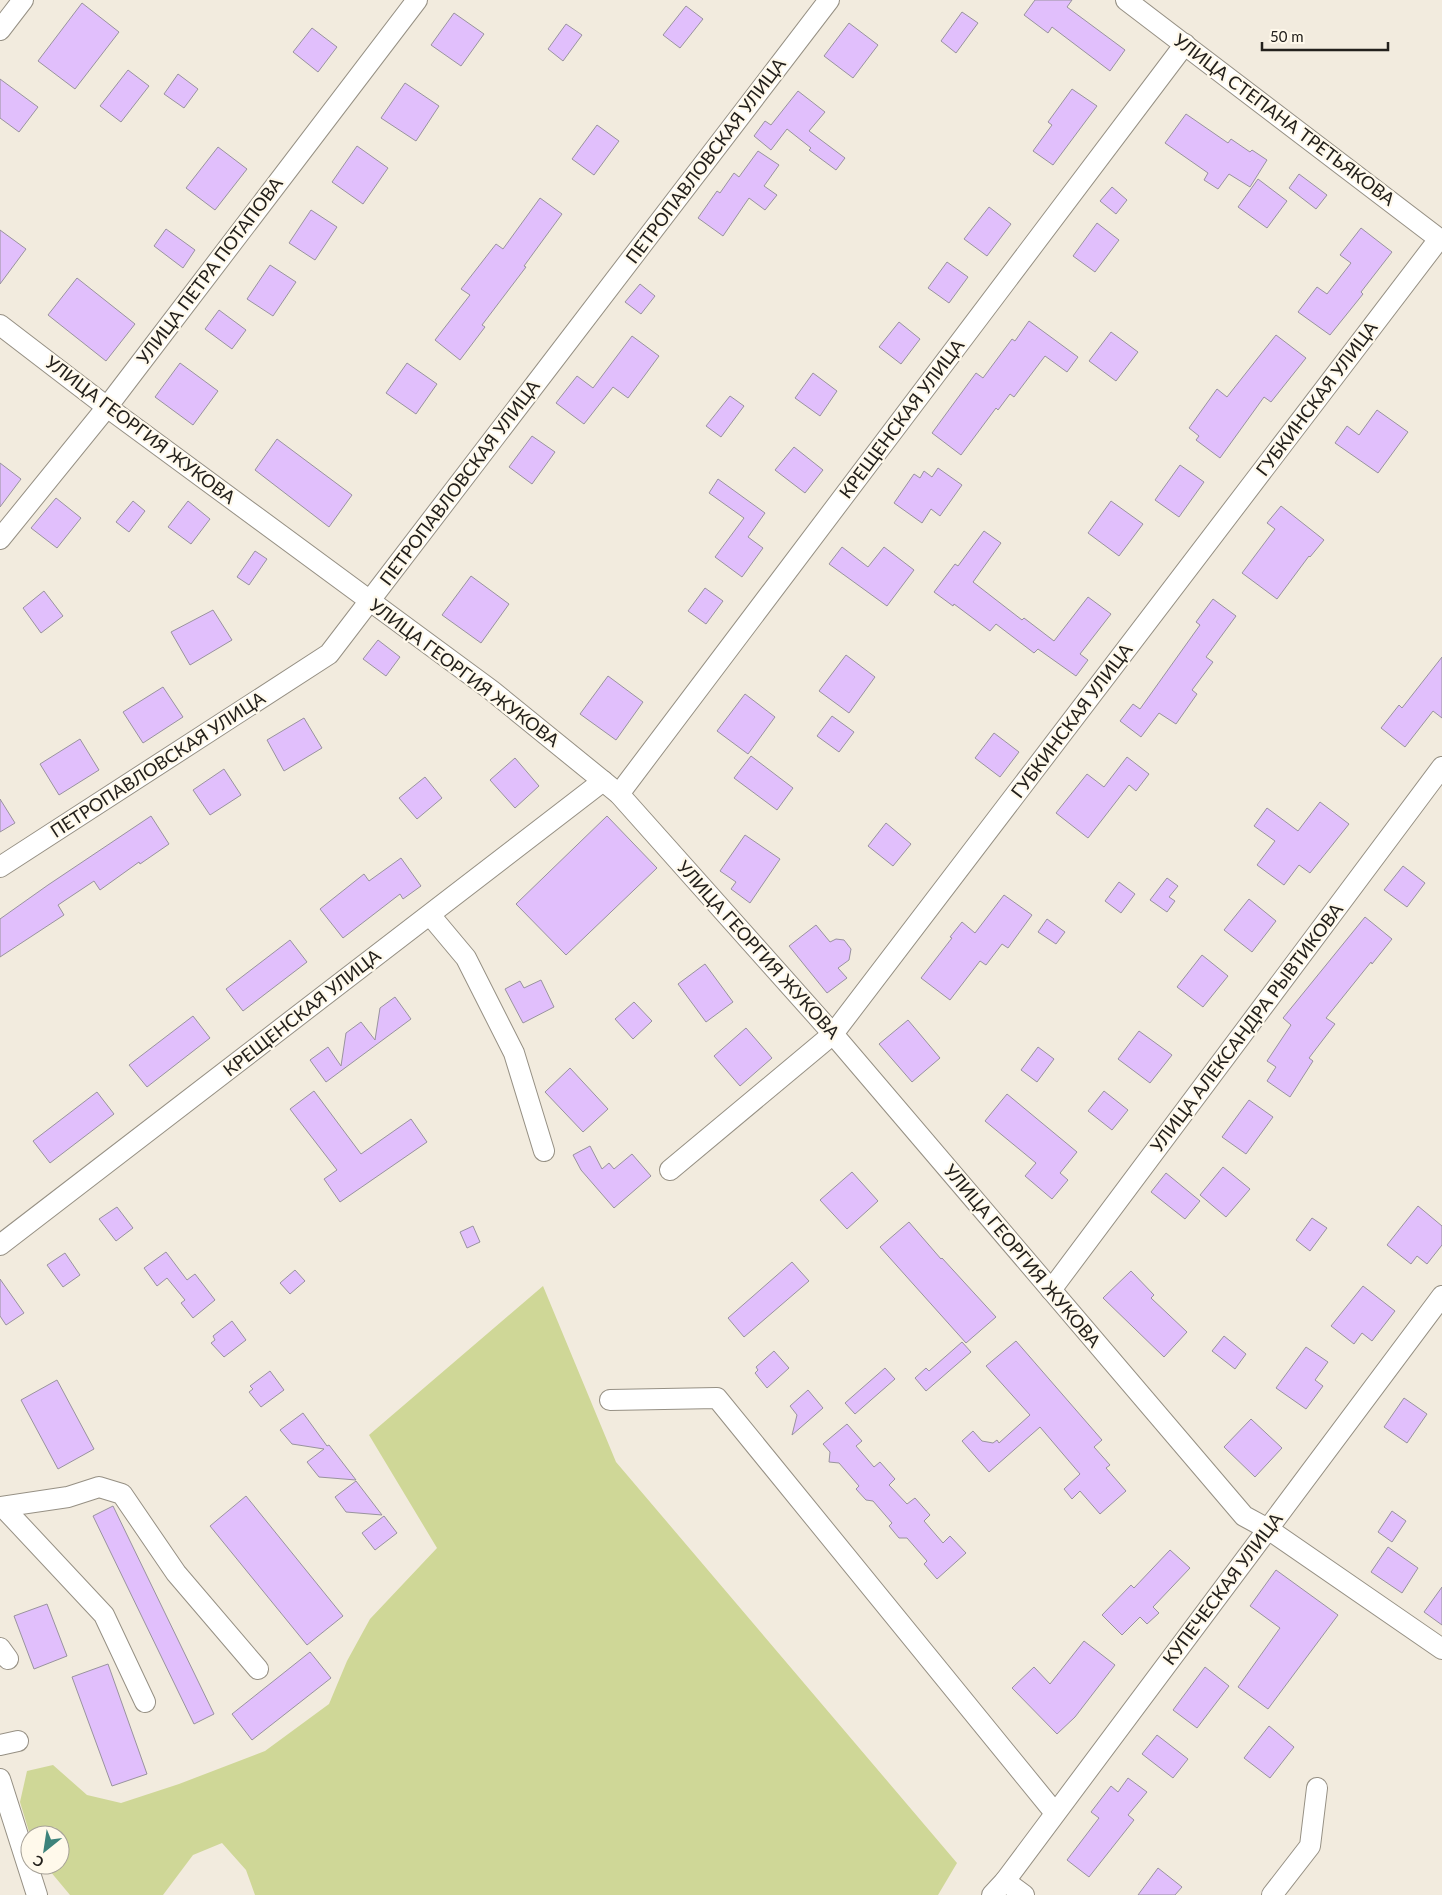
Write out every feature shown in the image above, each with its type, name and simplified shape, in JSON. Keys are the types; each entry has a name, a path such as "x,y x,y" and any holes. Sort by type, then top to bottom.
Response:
{"street":[{"path":"0,30 23,0"},
{"name":"УЛИЦА ПЕТРА ПОТАПОВА","path":"0,539 107,407 416,0"},
{"name":"ПЕТРОПАВЛОВСКАЯ УЛИЦА","path":"0,867 329,654 829,0"},
{"name":"УЛИЦА СТЕПАНА ТРЕТЬЯКОВА","path":"1126,0 1441,240"},
{"name":"КРЕЩЕНСКАЯ УЛИЦА","path":"0,1245 430,915 611,788 1185,44"},
{"name":"ГУБКИНСКАЯ УЛИЦА","path":"670,1170 833,1034 1441,240"},
{"name":"УЛИЦА ГЕОРГИЯ ЖУКОВА","path":"0,325 107,407 490,690 611,788 833,1034 1244,1516 1268,1529 1442,1649"},
{"name":"УЛИЦА АЛЕКСАНДРА РЫВТИКОВА","path":"1051,1290 1442,767"},
{"path":"430,915 466,958 514,1053 544,1151"},
{"name":"КУПЕЧЕСКАЯ УЛИЦА","path":"998,1888 1442,1296"},
{"path":"610,1400 717,1398 1055,1813"},
{"path":"1,1507 68,1497 99,1487 122,1494 176,1573 258,1669"},
{"path":"1,1507 104,1615 146,1702"},
{"path":"0,1779 37,1895"},
{"path":"1272,1895 1310,1846 1317,1788"},
{"path":"998,1888 1024,1895"}],"green space":[{"path":"543,1286 616,1462 957,1863 938,1895 255,1895 246,1870 222,1843 193,1855 163,1895 70,1895 53,1875 70,1875 70,1825 27,1825 20,1802 27,1771 53,1765 87,1795 121,1803 179,1784 265,1751 329,1704 347,1661 370,1619 437,1548 369,1435"}],"building":[{"path":"1035,0 1072,0 1067,7 1125,50 1110,71 1052,27 1048,33 1024,15"},
{"path":"82,3 119,32 75,89 38,61"},
{"path":"686,6 703,19 680,48 663,35"},
{"path":"962,12 978,23 956,53 941,41"},
{"path":"454,13 484,34 461,66 431,45"},
{"path":"849,23 878,45 853,78 824,56"},
{"path":"566,24 582,35 563,61 548,49"},
{"path":"312,28 337,47 318,72 293,52"},
{"path":"128,70 149,86 121,122 100,106"},
{"path":"178,74 198,89 184,108 164,94"},
{"path":"0,79 38,107 19,132 0,118"},
{"path":"405,83 439,106 416,141 381,118"},
{"path":"1072,89 1097,106 1053,165 1033,151 1052,125 1048,122"},
{"path":"798,91 825,112 809,131 845,158 836,170 809,150 811,148 787,129 771,150 754,136 765,121 771,125"},
{"path":"1186,114 1228,143 1231,139 1250,152 1252,150 1267,160 1250,187 1229,174 1218,189 1204,180 1208,173 1165,143"},
{"path":"597,125 619,141 594,175 572,159"},
{"path":"357,146 388,168 363,204 332,182"},
{"path":"218,147 247,169 215,210 186,188"},
{"path":"758,151 779,165 764,186 777,195 765,210 749,198 723,236 698,218 717,191 720,193 734,173 739,177"},
{"path":"1299,174 1327,195 1316,209 1289,188"},
{"path":"1258,179 1287,201 1267,228 1238,207"},
{"path":"1112,187 1127,200 1116,214 1100,201"},
{"path":"540,198 562,214 524,266 526,267 482,325 485,327 460,360 435,340 470,295 461,289 496,244 503,249"},
{"path":"989,207 1011,224 987,256 964,239"},
{"path":"311,210 337,227 315,260 289,243"},
{"path":"1097,223 1119,240 1095,272 1073,256"},
{"path":"1361,228 1392,252 1361,292 1363,294 1330,335 1298,312 1317,287 1327,294 1351,263 1340,255"},
{"path":"166,229 195,250 183,268 154,246"},
{"path":"0,230 26,249 0,284"},
{"path":"947,262 968,277 949,303 928,288"},
{"path":"270,265 296,282 273,316 247,299"},
{"path":"77,278 135,324 106,361 48,315"},
{"path":"640,284 655,296 641,314 625,302"},
{"path":"219,310 246,330 232,349 205,329"},
{"path":"1029,321 1078,357 1067,372 1045,356 1014,397 1010,394 998,410 996,408 961,455 932,433 976,373 983,378 1012,339 1015,341"},
{"path":"899,322 920,339 901,364 879,347"},
{"path":"1111,332 1138,352 1116,381 1089,361"},
{"path":"1276,335 1306,358 1271,402 1264,397 1220,458 1196,440 1199,436 1189,428 1217,389 1227,397"},
{"path":"632,336 659,356 628,398 613,387 584,424 556,403 577,376 593,388"},
{"path":"180,363 218,391 193,425 155,397"},
{"path":"407,363 437,384 416,414 386,393"},
{"path":"813,373 837,391 820,416 795,398"},
{"path":"730,396 744,406 721,437 706,426"},
{"path":"1377,410 1408,432 1378,473 1335,443 1347,426 1359,435"},
{"path":"532,436 555,452 532,484 509,467"},
{"path":"277,439 352,495 329,527 255,470"},
{"path":"794,447 823,470 805,493 775,470"},
{"path":"0,463 21,479 0,507"},
{"path":"1180,465 1204,482 1179,517 1155,500"},
{"path":"938,468 962,485 940,516 931,509 922,523 894,503 914,474 920,478 924,471 932,477"},
{"path":"718,479 765,513 748,537 763,548 742,577 715,557 744,518 709,493"},
{"path":"56,498 81,518 57,548 31,528"},
{"path":"133,501 145,511 129,532 116,522"},
{"path":"188,501 210,519 191,544 168,527"},
{"path":"1111,501 1143,524 1119,556 1088,533"},
{"path":"1281,506 1324,540 1309,556 1277,599 1242,573 1275,529 1267,523"},
{"path":"984,531 1001,543 973,582 1022,620 1024,618 1054,641 1088,597 1111,614 1080,654 1088,660 1076,676 1038,649 1034,653 996,624 990,631 954,604 953,606 934,592 955,564 958,566"},
{"path":"842,547 868,567 884,547 914,570 887,606 829,564"},
{"path":"255,551 267,559 249,585 237,577"},
{"path":"471,576 509,604 481,643 442,615"},
{"path":"705,588 723,601 706,624 688,611"},
{"path":"44,591 63,616 41,633 23,608"},
{"path":"1213,599 1236,616 1206,657 1213,662 1192,690 1197,694 1176,724 1159,713 1141,737 1120,721 1133,704 1140,709 1200,625 1196,622"},
{"path":"213,610 232,640 190,665 171,632"},
{"path":"378,640 400,657 386,676 363,659"},
{"path":"846,655 875,677 849,713 819,691"},
{"path":"1442,657 1442,718 1433,711 1405,747 1381,728 1399,705 1402,708"},
{"path":"608,676 643,702 616,740 580,714"},
{"path":"163,687 183,717 143,743 123,712"},
{"path":"745,694 775,717 748,754 717,731"},
{"path":"832,716 854,732 839,752 817,736"},
{"path":"304,718 322,748 284,771 267,740"},
{"path":"994,733 1019,752 1000,777 975,758"},
{"path":"80,739 99,770 59,795 40,764"},
{"path":"751,756 793,788 777,810 734,778"},
{"path":"1127,757 1149,774 1136,791 1129,785 1088,838 1056,813 1087,774 1104,787"},
{"path":"515,758 539,786 515,808 490,780"},
{"path":"224,769 241,795 210,815 193,790"},
{"path":"425,777 442,798 417,819 399,798"},
{"path":"0,799 15,823 0,832"},
{"path":"1320,802 1349,824 1310,873 1299,865 1284,885 1257,865 1275,841 1254,826 1267,808 1298,831"},
{"path":"151,816 169,844 140,864 139,862 100,890 94,881 58,905 64,915 0,957 0,919"},
{"path":"607,816 657,868 566,955 516,904"},
{"path":"886,823 911,844 893,866 868,846"},
{"path":"745,835 780,859 750,903 731,889 736,882 720,871"},
{"path":"401,858 421,886 403,899 400,894 343,938 320,909 364,874 369,881"},
{"path":"1403,866 1425,883 1407,907 1384,890"},
{"path":"1167,878 1178,886 1169,897 1175,901 1167,912 1150,900"},
{"path":"1119,882 1135,894 1121,913 1105,901"},
{"path":"1004,895 1032,915 1008,948 1002,944 986,965 980,961 950,1000 921,978 962,922 975,933"},
{"path":"1249,899 1276,921 1252,952 1224,930"},
{"path":"1365,917 1392,939 1326,1018 1335,1024 1309,1058 1313,1061 1290,1097 1267,1081 1276,1067 1267,1061 1291,1025 1283,1018"},
{"path":"1047,919 1065,932 1056,944 1038,932"},
{"path":"816,925 830,942 836,939 844,940 851,949 849,960 838,968 847,978 827,993 789,946"},
{"path":"290,940 307,962 243,1011 226,989"},
{"path":"1202,955 1228,976 1203,1007 1177,987"},
{"path":"705,964 733,1002 706,1022 678,984"},
{"path":"541,980 554,1007 523,1023 505,989 520,981 524,988"},
{"path":"395,997 411,1019 326,1082 310,1060 328,1047 341,1066 346,1033 361,1022 375,1040 380,1008"},
{"path":"634,1002 652,1021 633,1039 615,1019"},
{"path":"193,1016 210,1038 147,1087 129,1065"},
{"path":"908,1020 940,1058 912,1082 879,1044"},
{"path":"746,1028 772,1058 740,1086 714,1056"},
{"path":"1139,1031 1172,1055 1150,1083 1118,1059"},
{"path":"1038,1047 1054,1059 1037,1082 1021,1070"},
{"path":"570,1068 608,1109 583,1132 545,1092"},
{"path":"314,1091 361,1154 411,1119 427,1142 340,1202 324,1179 337,1170 290,1109"},
{"path":"1104,1091 1128,1110 1112,1130 1088,1111"},
{"path":"97,1092 114,1114 50,1163 33,1141"},
{"path":"1007,1094 1077,1152 1060,1173 1068,1180 1052,1199 1025,1176 1036,1163 985,1121"},
{"path":"1249,1100 1273,1117 1246,1154 1222,1137"},
{"path":"590,1146 602,1169 609,1163 614,1169 632,1154 651,1176 614,1208 581,1170 573,1155"},
{"path":"1223,1167 1250,1189 1226,1217 1200,1195"},
{"path":"852,1172 878,1201 847,1229 820,1200"},
{"path":"1166,1173 1200,1201 1185,1219 1151,1192"},
{"path":"1418,1206 1442,1226 1442,1245 1427,1264 1417,1256 1411,1264 1387,1245"},
{"path":"117,1207 133,1228 116,1241 99,1219"},
{"path":"1312,1218 1327,1228 1310,1251 1296,1240"},
{"path":"909,1222 996,1317 966,1343 880,1247"},
{"path":"473,1226 480,1242 467,1248 460,1232"},
{"path":"166,1252 187,1280 195,1274 215,1300 193,1318 181,1303 185,1300 167,1278 157,1286 144,1268"},
{"path":"65,1253 80,1275 63,1287 47,1265"},
{"path":"792,1262 809,1281 744,1337 728,1318"},
{"path":"295,1270 305,1281 290,1294 280,1283"},
{"path":"1131,1271 1154,1295 1151,1298 1187,1332 1164,1357 1103,1298"},
{"path":"0,1279 24,1313 6,1325 0,1316"},
{"path":"1363,1286 1395,1311 1372,1341 1362,1333 1354,1344 1331,1326"},
{"path":"232,1321 246,1340 224,1357 211,1343 215,1340 213,1336"},
{"path":"1224,1336 1246,1354 1235,1369 1212,1351"},
{"path":"1016,1341 1102,1440 1094,1447 1110,1465 1106,1468 1126,1491 1100,1514 1080,1491 1072,1499 1064,1489 1080,1474 1040,1427 989,1472 962,1441 973,1431 982,1441 993,1443 997,1440 999,1443 1030,1415 986,1366"},
{"path":"962,1342 971,1352 926,1391 915,1378 926,1368 929,1371"},
{"path":"1306,1347 1328,1362 1315,1380 1323,1386 1306,1409 1276,1388"},
{"path":"774,1351 789,1368 767,1388 755,1373 758,1370 756,1367"},
{"path":"885,1368 895,1379 855,1414 845,1403"},
{"path":"270,1371 284,1390 261,1407 249,1392 253,1389 250,1386"},
{"path":"57,1380 94,1449 58,1469 21,1400"},
{"path":"808,1390 823,1408 792,1435 797,1415 790,1406"},
{"path":"1404,1398 1427,1414 1407,1443 1384,1427"},
{"path":"303,1413 327,1446 329,1445 356,1480 319,1477 307,1462 324,1449 292,1444 280,1430"},
{"path":"1251,1419 1282,1448 1255,1477 1224,1447"},
{"path":"847,1424 862,1441 856,1446 874,1467 880,1462 895,1479 889,1485 907,1504 915,1498 930,1515 924,1521 943,1543 950,1536 966,1553 937,1579 924,1564 927,1561 907,1538 899,1538 889,1526 892,1523 873,1501 866,1500 856,1489 859,1486 839,1463 829,1462 830,1452 823,1444"},
{"path":"356,1481 382,1515 346,1512 335,1497"},
{"path":"246,1496 343,1616 307,1645 210,1526"},
{"path":"113,1506 214,1714 194,1724 93,1516"},
{"path":"1392,1511 1406,1521 1392,1542 1378,1532"},
{"path":"384,1516 397,1533 375,1550 362,1533"},
{"path":"1388,1547 1418,1568 1402,1593 1371,1572"},
{"path":"1170,1550 1190,1568 1153,1607 1159,1613 1147,1624 1140,1617 1122,1635 1102,1615 1131,1585 1134,1588"},
{"path":"1276,1570 1338,1615 1268,1709 1238,1687 1280,1628 1250,1606"},
{"path":"1442,1587 1442,1625 1424,1612"},
{"path":"47,1604 67,1656 34,1669 14,1616"},
{"path":"1084,1641 1115,1665 1075,1717 1057,1734 1012,1688 1034,1667 1050,1684"},
{"path":"310,1652 331,1678 252,1740 232,1714"},
{"path":"108,1664 147,1774 112,1786 72,1677"},
{"path":"1205,1667 1229,1686 1197,1728 1173,1710"},
{"path":"1269,1726 1294,1747 1270,1778 1244,1758"},
{"path":"1157,1735 1188,1759 1173,1778 1142,1754"},
{"path":"1128,1778 1147,1792 1128,1815 1134,1820 1089,1877 1067,1860 1099,1818 1091,1812 1111,1786 1118,1792"},
{"path":"1158,1868 1182,1887 1175,1895 1138,1895"}]}
